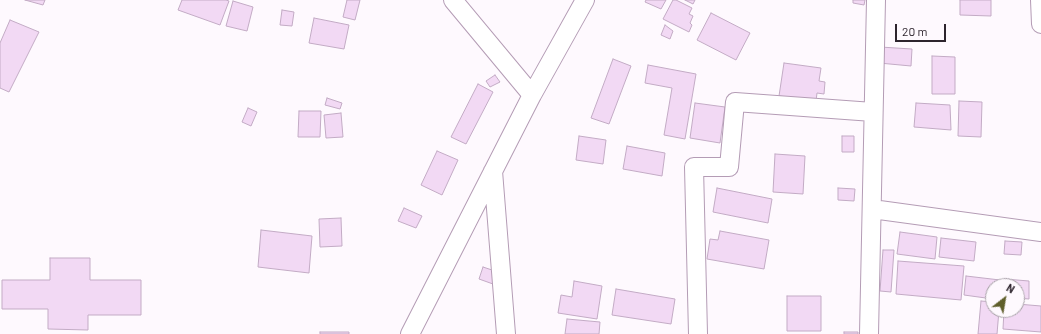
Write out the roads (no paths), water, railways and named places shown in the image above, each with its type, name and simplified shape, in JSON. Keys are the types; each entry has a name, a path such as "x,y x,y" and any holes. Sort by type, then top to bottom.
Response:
{"street":[{"path":"453,0 532,95"},
{"path":"410,334 532,95 585,0"},
{"path":"869,334 876,0"},
{"path":"1040,0 1041,24"},
{"path":"698,334 694,167 728,167 735,102 873,112"},
{"path":"493,172 506,334"},
{"path":"872,209 1041,232"}]}
